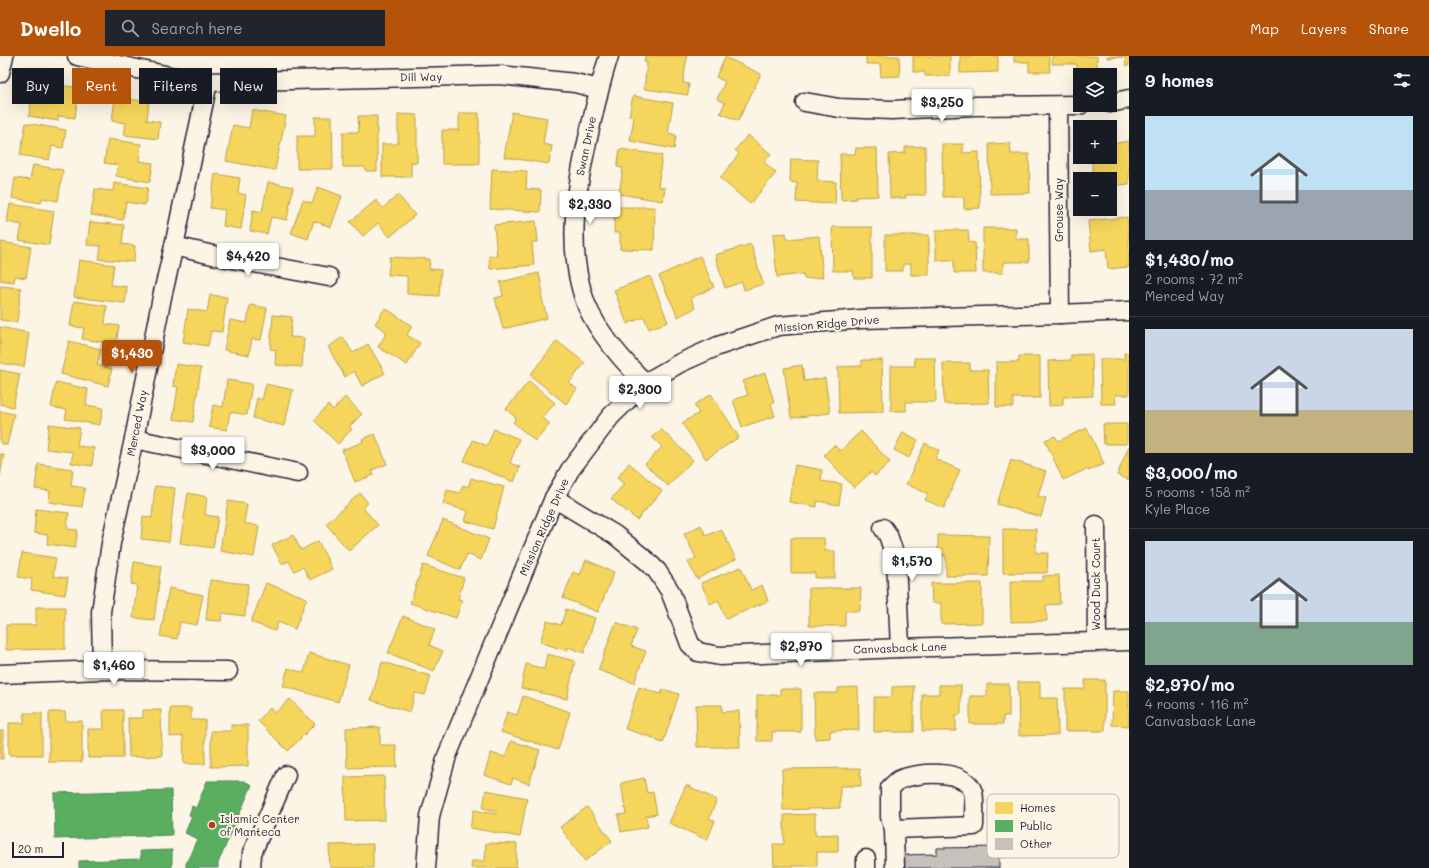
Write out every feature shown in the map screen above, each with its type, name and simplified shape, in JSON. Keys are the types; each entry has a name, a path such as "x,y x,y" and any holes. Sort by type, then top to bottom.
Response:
{"street":[{"path":"0,73 4,56"},
{"name":"Dill Way","path":"77,56 139,69"},
{"name":"Swan Drive","path":"609,56 599,89 580,172 575,209 575,257 583,295 593,319 620,358 645,383"},
{"name":"Dill Way","path":"212,82 500,75 575,83 599,89"},
{"path":"1117,102 1129,99"},
{"path":"805,102 840,108 892,110 973,106 1073,105"},
{"name":"Merced Way","path":"102,670 101,612 108,559 203,104"},
{"name":"Grouse Way","path":"1058,106 1060,314"},
{"path":"174,246 217,256 329,277"},
{"name":"Mission Ridge Drive","path":"426,868 430,816 446,756 554,498 570,470 611,416 645,383 680,363 718,346 778,326 861,319 1129,311"},
{"path":"134,439 298,474"},
{"name":"Canvasback Lane","path":"554,498 615,535 657,571 670,591 690,644 698,652 720,656 900,648 1129,641"},
{"name":"Wood Duck Court","path":"1096,525 1097,642"},
{"path":"883,528 888,535 896,559 900,648"},
{"path":"0,674 102,670 228,671"},
{"path":"894,829 974,826 973,792 967,783 943,774 920,775 898,780 890,788 890,817 894,829 895,868"},
{"path":"251,868 252,853 286,775"}],"building: Homes":[{"path":"645,56 687,56 683,83 689,84 688,95 644,89 647,62 644,62"},
{"path":"866,56 899,56 900,76 881,77 880,64 866,64"},
{"path":"913,56 950,56 950,76 925,76 925,72 913,72"},
{"path":"960,56 998,56 998,72 960,73"},
{"path":"1014,56 1049,56 1050,72 1029,72 1029,62 1014,62"},
{"path":"1052,56 1097,56 1097,68 1077,68 1077,64 1052,64"},
{"path":"1107,56 1129,56 1129,66 1126,66 1125,57 1107,58"},
{"path":"725,57 761,74 738,121 720,113 725,103 717,99 725,82 716,77"},
{"path":"64,85 72,87 72,104 77,104 75,118 58,116 58,121 29,116 31,104 64,104"},
{"path":"633,96 673,103 668,133 676,135 674,149 630,141 634,117 629,116"},
{"path":"131,99 139,101 139,104 149,104 147,120 160,122 158,139 124,135 126,123 112,121 114,104 131,104"},
{"path":"252,110 286,116 275,170 226,161 233,125 249,128"},
{"path":"512,112 547,118 543,144 552,146 549,164 504,157"},
{"path":"459,113 479,113 479,164 442,164 442,130 459,130"},
{"path":"398,114 417,115 417,163 411,162 411,177 382,177 382,144 398,144"},
{"path":"358,116 377,116 377,171 366,171 365,167 343,167 343,132 359,132"},
{"path":"315,117 332,117 333,169 297,169 297,136 315,136"},
{"path":"26,123 66,130 63,148 52,146 49,160 20,155"},
{"path":"748,135 771,154 764,162 776,173 750,204 720,178 739,154 735,150"},
{"path":"108,139 141,144 139,161 153,163 150,182 116,176 118,165 104,163"},
{"path":"1129,141 1129,184 1117,185 1117,172 1093,172 1092,164 1117,164 1117,143"},
{"path":"1010,143 1011,154 1029,154 1030,193 990,194 989,144"},
{"path":"942,144 963,144 963,153 979,152 980,208 964,209 964,197 943,197"},
{"path":"925,146 926,195 905,195 906,198 890,198 889,154 905,153 905,147"},
{"path":"856,148 877,148 878,196 856,197 856,199 841,200 840,154 855,154"},
{"path":"620,149 662,155 658,187 665,188 663,201 619,194 623,168 617,167"},
{"path":"791,159 818,160 817,181 836,182 835,204 796,202 797,183 790,182"},
{"path":"33,165 63,170 58,201 42,198 41,203 12,198 15,178 30,180"},
{"path":"492,169 527,171 526,189 541,190 540,212 490,209"},
{"path":"215,174 240,178 238,193 246,195 241,229 223,226 225,210 210,208"},
{"path":"268,182 293,187 287,220 271,217 267,234 250,231 253,210 262,212"},
{"path":"114,183 148,188 145,205 126,202 123,220 91,215 95,189 113,191"},
{"path":"318,187 342,196 331,227 314,221 308,239 291,233 303,200 312,203"},
{"path":"398,195 415,215 390,237 378,223 363,236 350,222 376,200 383,208"},
{"path":"10,204 54,211 49,245 19,240 22,225 7,222"},
{"path":"615,207 655,207 654,250 620,249 620,233 614,233"},
{"path":"1127,217 1129,267 1108,269 1106,249 1091,251 1088,221"},
{"path":"536,221 538,242 532,242 534,265 490,269 489,256 497,256 494,225"},
{"path":"90,222 124,225 122,244 135,246 134,262 99,259 101,246 87,245"},
{"path":"832,227 872,227 872,278 854,278 853,271 833,271"},
{"path":"983,228 1016,228 1016,239 1029,239 1029,262 1003,262 1003,273 983,273"},
{"path":"936,230 968,230 969,242 975,243 976,273 954,273 954,260 936,260"},
{"path":"786,233 787,239 819,236 823,277 804,279 803,274 777,277 773,234"},
{"path":"885,235 929,235 929,275 911,275 911,264 903,264 903,271 885,271"},
{"path":"1,242 31,247 26,278 15,276 14,282 0,280"},
{"path":"751,244 763,284 744,290 742,282 725,288 715,255"},
{"path":"700,256 714,287 691,298 695,308 678,317 659,276"},
{"path":"390,257 430,259 429,269 441,270 439,296 407,294 407,276 388,275"},
{"path":"79,260 114,265 111,285 127,287 125,303 74,297"},
{"path":"539,273 543,293 541,294 547,318 503,329 495,298 503,296 500,282"},
{"path":"650,276 668,322 649,329 644,317 627,324 614,290"},
{"path":"0,286 21,288 17,322 0,320"},
{"path":"210,295 227,297 222,332 211,331 208,346 183,342 188,309 207,312"},
{"path":"74,301 107,306 105,324 119,326 116,344 82,339 84,328 70,326"},
{"path":"250,305 267,308 261,340 252,339 249,355 224,350 230,320 247,323"},
{"path":"385,308 412,326 407,335 420,343 407,365 378,347 387,332 375,324"},
{"path":"273,315 292,317 290,337 304,338 302,367 275,365 276,350 270,349"},
{"path":"0,327 29,333 24,367 0,363"},
{"path":"343,337 353,353 368,344 385,373 362,386 354,371 345,377 328,347"},
{"path":"69,341 101,349 97,365 112,369 108,386 61,374"},
{"path":"557,341 585,363 569,383 577,389 566,404 530,375"},
{"path":"1124,353 1129,353 1129,395 1115,395 1116,404 1101,404 1100,359 1124,359"},
{"path":"1092,354 1093,396 1063,397 1063,405 1049,406 1048,361 1071,360 1071,355"},
{"path":"1019,356 1040,356 1040,398 1013,398 1013,407 996,407 996,362 1019,362"},
{"path":"914,358 935,358 936,402 906,402 906,411 891,411 891,366 915,366"},
{"path":"862,360 882,360 883,412 839,413 838,367 862,366"},
{"path":"943,363 970,363 970,370 988,370 989,403 944,404"},
{"path":"176,364 201,368 193,422 173,419 178,387 173,386"},
{"path":"802,365 804,381 825,378 830,413 791,418 784,368"},
{"path":"0,370 20,374 13,407 0,404"},
{"path":"765,373 774,402 771,404 775,416 742,427 733,400 748,395 743,381"},
{"path":"227,380 252,384 247,415 230,412 227,430 209,427 213,405 223,407"},
{"path":"529,381 555,403 542,418 550,424 535,441 513,422 516,418 506,409"},
{"path":"56,382 88,389 86,405 103,408 100,425 65,419 67,410 51,407"},
{"path":"266,384 293,390 284,426 253,418 257,398 262,400"},
{"path":"711,394 739,437 706,459 682,423 699,413 694,405"},
{"path":"345,397 362,414 349,427 352,429 338,444 314,420 328,405 333,410"},
{"path":"0,411 14,414 7,445 0,443"},
{"path":"49,424 80,428 77,446 94,448 92,466 71,463 73,452 46,449"},
{"path":"1103,424 1127,424 1127,444 1104,444"},
{"path":"1087,428 1104,464 1088,471 1087,469 1063,480 1045,440 1055,436 1058,441"},
{"path":"494,429 519,439 510,463 520,467 514,482 464,461 473,440 487,446"},
{"path":"661,429 693,460 668,486 645,464 662,447 652,437"},
{"path":"861,431 890,462 875,476 871,472 854,488 824,455 834,445 840,451"},
{"path":"903,432 918,440 909,458 894,450"},
{"path":"375,434 387,464 372,470 374,475 355,482 342,450 363,442 362,439"},
{"path":"925,443 939,450 935,459 960,470 944,508 925,500 928,494 906,484"},
{"path":"1129,446 1129,480 1117,475"},
{"path":"0,454 4,455 0,476"},
{"path":"1011,460 1046,471 1038,496 1046,498 1041,517 997,504"},
{"path":"629,463 662,491 637,520 611,499 624,484 617,478"},
{"path":"38,464 73,469 71,486 85,488 82,507 49,502 50,491 35,489"},
{"path":"795,465 822,470 821,481 842,484 839,505 817,501 817,507 789,502"},
{"path":"471,478 504,487 493,529 465,521 468,511 443,504 447,490 460,493 463,485 468,487"},
{"path":"155,486 175,488 169,542 141,539 143,516 152,518"},
{"path":"188,493 207,497 205,515 218,517 213,548 180,543"},
{"path":"360,493 368,503 363,508 378,525 349,551 326,524"},
{"path":"228,501 247,504 244,523 259,526 254,557 220,551"},
{"path":"36,509 69,513 67,529 78,530 75,548 47,544 48,535 34,533"},
{"path":"443,520 489,539 481,560 467,554 460,570 428,556"},
{"path":"701,525 706,536 721,529 736,559 697,579 688,562 696,558 684,534"},
{"path":"1003,529 1036,529 1036,553 1048,553 1047,573 1003,573"},
{"path":"293,535 301,550 318,541 332,569 310,580 303,567 294,571 289,561 282,564 272,545"},
{"path":"938,535 989,536 988,576 946,576 946,556 938,555"},
{"path":"791,538 824,538 825,551 835,551 835,578 815,578 815,573 791,573"},
{"path":"22,553 56,558 53,576 68,578 65,595 31,590 32,579 18,577"},
{"path":"586,560 614,572 598,612 563,598 573,572 580,575"},
{"path":"134,562 161,566 154,620 133,618 137,585 131,584"},
{"path":"423,565 464,578 458,599 462,600 456,618 410,603"},
{"path":"741,567 751,590 762,585 768,601 726,619 718,600 710,604 701,583"},
{"path":"1059,575 1060,604 1046,605 1047,621 1011,622 1010,581 1043,581 1043,576"},
{"path":"210,580 248,584 245,616 222,613 221,621 206,620"},
{"path":"266,583 307,598 295,629 278,622 275,631 251,622"},
{"path":"931,583 982,583 982,623 941,624 941,603 932,603"},
{"path":"169,588 203,595 197,625 180,622 177,639 160,636"},
{"path":"809,588 861,588 860,611 845,611 845,626 809,626"},
{"path":"36,607 65,607 65,649 6,650 6,625 36,625"},
{"path":"566,609 595,618 584,653 568,647 567,651 540,642 547,621 561,625"},
{"path":"403,616 435,629 429,645 443,651 434,671 388,653"},
{"path":"616,622 637,630 631,646 646,651 634,683 598,670"},
{"path":"309,653 349,665 338,702 283,686 288,668 304,673"},
{"path":"547,654 575,661 567,699 521,688 526,664 544,669"},
{"path":"382,662 431,676 425,695 415,693 410,712 371,700"},
{"path":"1085,680 1105,680 1105,731 1065,731 1065,689 1085,689"},
{"path":"1018,682 1040,682 1040,698 1057,698 1058,735 1019,736"},
{"path":"987,684 1009,684 1009,716 1003,716 1003,724 970,724 970,696 987,696"},
{"path":"939,685 961,685 961,714 956,715 956,731 922,731 922,694 939,694"},
{"path":"914,686 914,732 874,732 874,697 892,697 892,687"},
{"path":"639,687 661,694 663,689 679,694 663,743 657,741 657,739 625,729"},
{"path":"858,687 859,730 830,731 830,738 815,739 814,693 838,693 838,688"},
{"path":"780,689 801,689 801,732 772,732 772,741 757,741 757,695 780,695"},
{"path":"1113,691 1129,691 1129,726 1112,725"},
{"path":"523,696 570,712 558,750 501,732 507,712 517,715"},
{"path":"290,699 315,724 288,751 258,721 270,708 275,713"},
{"path":"696,705 722,705 722,712 739,711 740,747 697,747"},
{"path":"170,708 191,708 191,720 205,720 205,764 184,764 183,736 170,737"},
{"path":"103,710 123,710 123,758 88,758 88,729 104,729"},
{"path":"143,710 161,710 162,756 129,757 128,718 143,718"},
{"path":"49,712 65,712 66,721 82,721 82,762 49,762"},
{"path":"24,713 42,713 42,755 9,755 9,723 24,723"},
{"path":"231,725 248,725 248,766 211,767 211,731 231,731"},
{"path":"380,727 380,745 396,745 397,767 347,768 346,728"},
{"path":"0,731 3,731 3,759 0,759"},
{"path":"511,741 540,750 529,784 513,778 511,784 484,775 491,753 505,757"},
{"path":"860,768 861,786 840,786 840,808 783,810 782,769"},
{"path":"384,776 385,820 346,821 345,777"},
{"path":"644,778 647,793 653,792 657,814 646,816 648,827 621,832 618,815 626,814 621,783"},
{"path":"686,785 717,800 709,818 715,821 707,840 669,823"},
{"path":"486,790 527,798 520,837 470,828 474,810 495,814 496,811 483,808"},
{"path":"587,807 612,841 585,861 560,827"},
{"path":"815,814 815,835 838,834 838,852 817,852 817,866 774,866 773,844 784,844 784,815"},
{"path":"486,843 517,844 516,868 471,868 472,861 485,861"},
{"path":"373,844 373,868 330,868 329,845"}],"building: Public":[{"name":"Islamic Center of Manteca","path":"207,781 244,781 252,785 218,863 218,868 186,868 186,864 197,839 185,833 192,816 189,815 192,806 196,808"},
{"path":"171,790 172,835 55,839 54,793"},
{"path":"172,850 172,868 79,868 79,861 141,859 140,851"}],"building: Other":[{"path":"987,847 987,858 999,858 999,868 903,868 903,855 937,854 937,848"}],"place":[{"name":"Islamic Center of Manteca","path":"212,825"}]}
